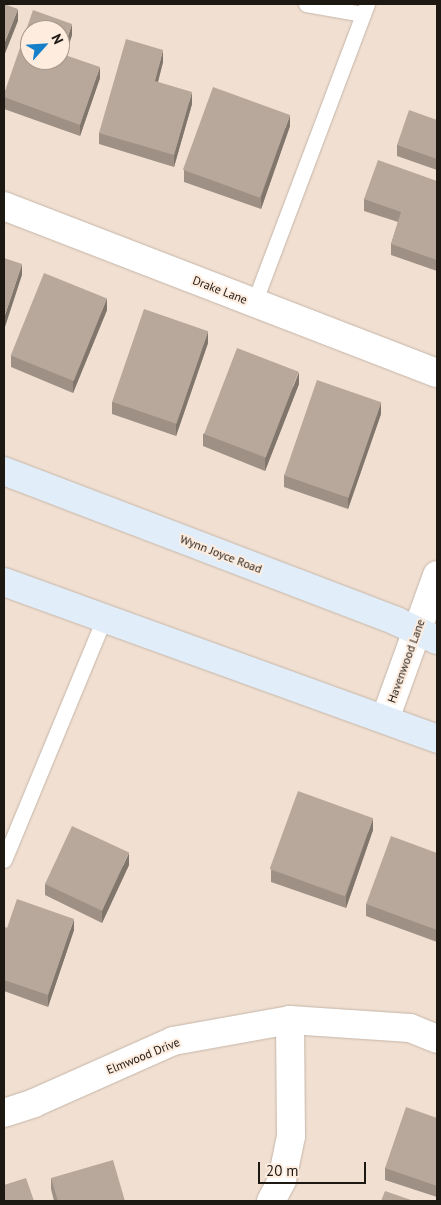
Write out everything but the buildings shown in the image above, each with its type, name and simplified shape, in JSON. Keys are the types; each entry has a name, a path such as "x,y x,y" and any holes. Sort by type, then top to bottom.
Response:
{"main road":[{"name":"Wynn Joyce Road","path":"4,471 396,621 427,636"},
{"path":"4,582 437,739"}],"street":[{"name":"Drake Lane","path":"4,206 437,373"},
{"name":"Havenwood Lane","path":"385,719 427,636 437,575"},
{"name":"Elmwood Drive","path":"4,1113 34,1103 173,1041 290,1020 410,1028 437,1039"},
{"path":"271,1201 282,1180 291,1136 290,1020"}],"lane":[{"path":"254,303 365,9 306,4"},
{"path":"4,860 104,618"}]}
